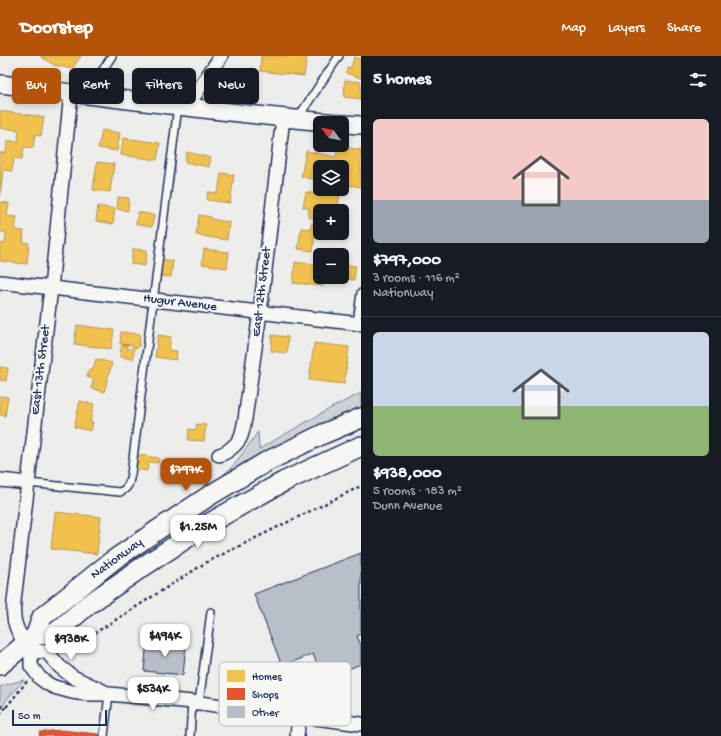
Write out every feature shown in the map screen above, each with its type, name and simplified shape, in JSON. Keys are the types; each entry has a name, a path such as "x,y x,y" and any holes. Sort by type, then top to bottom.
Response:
{"main road":[{"name":"Nationway","path":"31,644 42,617 112,561 159,528 266,462 323,434 361,418"},
{"name":"Nationway","path":"31,644 54,634 89,604 208,524 283,482 361,446"},
{"path":"0,665 31,644"}],"street":[{"path":"183,106 221,56"},
{"path":"0,84 69,93"},
{"path":"124,99 313,121"},
{"name":"East 13th Street","path":"31,644 17,630 13,611 51,288 77,104"},
{"name":"East 12th Street","path":"219,455 224,454 236,444 241,436 245,419 290,119"},
{"path":"349,124 361,125"},
{"name":"Hugur Avenue","path":"0,282 359,324"},
{"path":"0,480 28,483"},
{"path":"109,694 73,677 60,667 47,652 31,644 31,666 40,678 54,687 87,694 109,694 219,705"},
{"path":"351,723 361,724"},
{"path":"297,736 298,726"}],"lane":[{"path":"101,68 112,56"},
{"path":"290,119 339,56"},
{"path":"28,483 120,492 126,490 129,484 153,300 183,106"},
{"path":"359,324 361,292"},
{"path":"190,736 211,612"},
{"path":"104,736 109,694"}],"path":[{"path":"62,652 87,638 207,562 361,486"},
{"path":"0,714 27,681"},
{"path":"0,707 7,706"}],"shaded area":[{"path":"361,393 361,409 224,478 223,475 234,465 258,432 259,449 331,408"},
{"path":"24,680 7,699 0,711 0,687"}],"building: Homes":[{"path":"40,56 81,56 73,68 54,65"},
{"path":"261,56 307,56 304,76 260,71"},
{"path":"354,57 361,59 361,78 346,73 348,67 351,68"},
{"path":"345,80 361,82 361,99 344,97"},
{"path":"0,111 44,117 41,136 35,135 33,148 24,147 22,159 14,158 12,171 3,170 0,196 0,153 6,153 7,140 18,142 19,130 0,128"},
{"path":"102,130 120,133 117,151 98,148"},
{"path":"123,138 160,143 157,160 121,155"},
{"path":"349,148 361,150 361,187 349,185 349,160 313,160 313,179 301,177 306,151 336,157 337,152 349,152"},
{"path":"187,152 211,158 209,167 185,162"},
{"path":"97,162 114,164 110,192 93,190"},
{"path":"221,173 234,175 230,203 207,200 208,192 218,193"},
{"path":"306,192 313,193 313,196 340,196 338,204 313,204 313,218 308,217 309,208 303,207"},
{"path":"118,197 129,198 128,211 117,209"},
{"path":"0,202 9,203 7,216 17,217 15,230 24,231 23,242 29,243 27,264 0,261 0,243 5,244 6,232 0,232"},
{"path":"98,206 115,209 113,224 96,221"},
{"path":"138,212 154,215 152,227 136,224"},
{"path":"199,215 229,222 227,240 196,235"},
{"path":"313,223 313,251 298,249 301,228 311,229"},
{"path":"133,249 147,250 145,266 131,264"},
{"path":"204,249 229,252 227,268 202,264"},
{"path":"161,259 173,261 171,277 159,276"},
{"path":"295,262 313,264 313,284 323,284 323,286 293,283"},
{"path":"349,265 356,266 354,280 349,279"},
{"path":"77,325 114,330 111,349 74,344"},
{"path":"121,332 140,334 138,348 132,347 132,345 120,344"},
{"path":"158,335 171,337 169,350 177,351 176,360 155,357"},
{"path":"272,335 288,337 287,353 271,351"},
{"path":"314,343 349,347 344,384 309,380"},
{"path":"122,345 127,345 127,349 134,349 133,359 120,357"},
{"path":"96,359 112,363 104,392 91,388 94,379 87,377 89,370 92,371"},
{"path":"0,367 8,368 6,381 0,380"},
{"path":"0,396 8,397 5,416 0,415"},
{"path":"80,401 94,404 90,422 93,422 91,431 74,427"},
{"path":"197,424 206,425 204,441 188,440 189,429 196,430"},
{"path":"138,455 159,458 158,463 149,462 147,471 136,469"},
{"path":"187,460 204,462 201,477 185,474"},
{"path":"55,512 101,517 97,554 51,549"}],"building: Shops":[{"path":"62,730 98,734 98,736 39,736 40,732"}],"building: Other":[{"path":"361,553 361,634 357,636 361,645 361,664 351,668 351,662 316,662 313,654 292,662 280,662 254,594"},
{"path":"147,641 186,645 183,675 144,671"}]}
